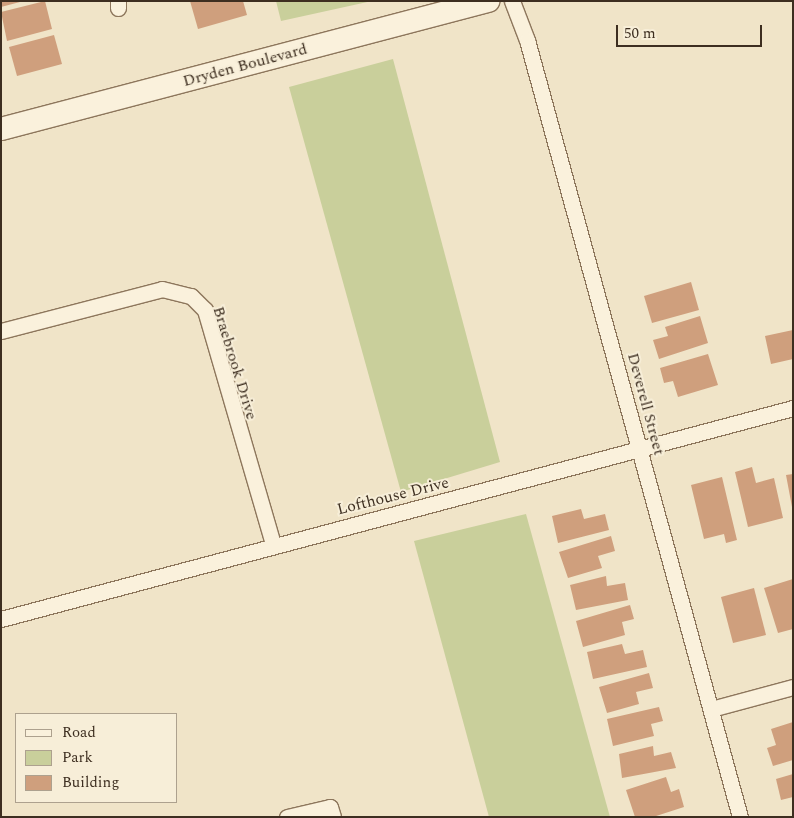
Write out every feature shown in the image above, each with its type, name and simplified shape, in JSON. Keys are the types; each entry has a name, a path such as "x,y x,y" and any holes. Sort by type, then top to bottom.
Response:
{"street":[{"name":"Dryden Boulevard","path":"1,129 488,1"},
{"name":"Deverell Street","path":"512,1 527,40 740,817"},
{"name":"Braebrook Drive","path":"1,331 162,289 191,296 205,310 273,544"},
{"name":"Lofthouse Drive","path":"1,619 639,446 793,408"},
{"path":"711,709 793,687"},
{"path":"287,817 330,807 333,817"}],"green space":[{"path":"276,1 372,1 281,21"},
{"path":"393,59 500,462 401,492 289,87"},
{"path":"526,514 610,817 489,817 414,541"}],"building":[{"path":"1,1 19,1 20,2 1,7"},
{"path":"45,1 52,29 7,41 1,12"},
{"path":"190,1 243,1 247,15 198,29"},
{"path":"54,35 62,64 17,76 9,47"},
{"path":"691,282 699,310 652,323 644,296"},
{"path":"700,316 708,343 659,359 653,340 668,336 665,327"},
{"path":"793,330 793,359 771,364 765,336"},
{"path":"708,354 718,385 678,397 673,381 664,383 660,368"},
{"path":"752,467 756,483 774,478 783,518 748,527 735,472"},
{"path":"793,474 793,507 792,507 786,475"},
{"path":"722,477 737,540 726,543 724,534 704,539 691,485"},
{"path":"581,509 584,519 605,514 609,530 558,543 552,516"},
{"path":"611,536 615,551 598,556 602,568 568,578 559,552"},
{"path":"606,576 607,586 625,583 628,600 576,610 570,585"},
{"path":"793,579 793,629 778,633 764,588"},
{"path":"754,588 766,635 733,643 721,597"},
{"path":"630,605 634,619 622,622 625,635 583,647 576,621"},
{"path":"622,644 625,654 643,650 647,667 593,679 587,652"},
{"path":"649,673 653,688 636,692 639,704 607,713 599,687"},
{"path":"659,707 663,721 651,724 654,736 613,746 607,719"},
{"path":"793,722 793,760 773,766 767,748 776,745 771,729"},
{"path":"653,746 654,756 671,752 676,768 622,778 619,754"},
{"path":"793,774 793,797 781,800 776,779"},
{"path":"666,777 671,792 679,789 684,807 653,817 635,817 626,790"}]}
